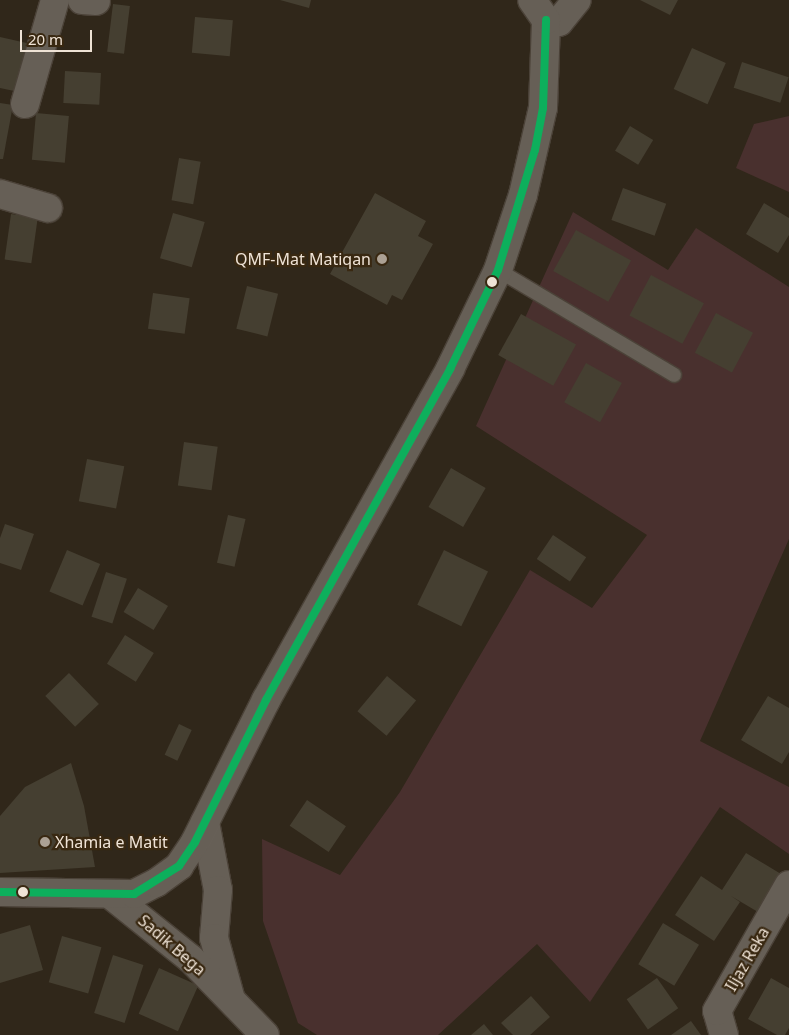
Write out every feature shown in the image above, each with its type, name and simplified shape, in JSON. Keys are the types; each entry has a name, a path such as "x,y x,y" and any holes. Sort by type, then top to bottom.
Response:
{"street":[{"path":"25,104 55,0"},
{"path":"539,10 559,22 577,0"},
{"path":"0,892 134,894 156,884 179,866 205,822 266,700 450,369 498,270 535,150 543,108 539,10"},
{"path":"0,194 48,208"},
{"name":"Sadik Bega","path":"205,822 218,890 214,938 230,998"},
{"name":"Iljaz Reka","path":"724,1035 717,1011 789,885"},
{"name":"Sadik Bega","path":"111,895 160,931 230,998 265,1035"}],"lane":[{"path":"498,270 674,375"}],"shaded area":[{"path":"789,116 789,192 736,168 754,124"},
{"path":"573,212 668,270 696,228 789,287 789,539 700,741 789,787 789,854 720,807 590,1002 537,944 438,1035 317,1035 298,1023 263,921 262,839 340,875 400,792 530,570 592,608 647,535 476,426"}],"building":[{"path":"280,0 311,0 309,8"},
{"path":"640,0 678,0 670,15"},
{"path":"113,4 130,6 124,54 107,52"},
{"path":"195,17 233,20 230,56 192,53"},
{"path":"0,37 31,44 19,92 0,88"},
{"path":"692,48 726,63 707,104 674,89"},
{"path":"742,62 789,77 780,103 734,88"},
{"path":"65,71 101,73 99,105 63,103"},
{"path":"0,103 13,105 3,159 0,159"},
{"path":"36,113 69,116 65,163 32,160"},
{"path":"630,126 653,140 638,165 615,151"},
{"path":"179,158 201,162 193,204 172,200"},
{"path":"623,188 666,204 655,236 611,220"},
{"name":"QMF-Mat Matiqan","path":"375,193 426,221 418,236 433,244 402,300 392,295 387,305 330,274"},
{"path":"764,203 789,218 789,235 778,253 746,234"},
{"path":"173,213 205,222 192,267 160,258"},
{"path":"11,214 38,218 31,263 5,260"},
{"path":"576,230 631,261 608,302 553,271"},
{"path":"651,275 704,303 682,344 629,316"},
{"path":"247,286 278,294 267,336 236,329"},
{"path":"153,293 190,298 185,334 148,329"},
{"path":"716,313 753,333 732,372 695,353"},
{"path":"521,314 576,345 553,386 498,355"},
{"path":"586,363 622,383 600,422 564,402"},
{"path":"184,442 218,447 212,490 178,486"},
{"path":"87,459 124,466 116,508 79,501"},
{"path":"451,468 486,488 463,527 428,507"},
{"path":"228,515 246,519 235,567 217,563"},
{"path":"5,524 34,534 21,570 0,563 0,538"},
{"path":"553,535 586,557 570,581 537,559"},
{"path":"67,550 100,564 83,605 49,591"},
{"path":"444,550 488,571 461,626 417,605"},
{"path":"106,572 127,579 112,623 91,617"},
{"path":"138,588 168,606 154,630 124,612"},
{"path":"125,635 154,653 136,682 107,664"},
{"path":"69,673 99,704 75,727 45,696"},
{"path":"387,676 416,700 387,736 357,711"},
{"path":"768,696 789,708 789,752 782,764 741,740"},
{"path":"179,724 192,730 177,761 165,755"},
{"name":"Xhamia e Matit","path":"71,763 84,806 95,867 0,873 0,816 25,787"},
{"path":"307,800 346,826 329,852 290,826"},
{"path":"746,853 781,874 758,912 731,896 740,902 714,941 675,915 701,876 722,890"},
{"path":"663,923 699,945 674,986 638,964"},
{"path":"30,925 43,970 0,983 0,934"},
{"path":"62,936 101,947 88,993 49,982"},
{"path":"113,955 143,965 125,1023 94,1013"},
{"path":"159,968 198,985 178,1031 139,1014"},
{"path":"657,978 678,1008 648,1030 627,999"},
{"path":"771,978 789,988 789,1028 785,1035 777,1035 748,1019"},
{"path":"531,996 550,1017 530,1035 513,1035 501,1023"},
{"path":"691,1021 701,1035 671,1035"},
{"path":"484,1024 493,1035 471,1035"}],"transit line":[{"path":"0,892 134,894 179,866 195,842 266,700 450,369 498,270 535,150 543,108 546,20"}],"place":[{"name":"QMF-Mat Matiqan","path":"382,259"},
{"name":"Xhamia e Matit","path":"45,842"}]}
